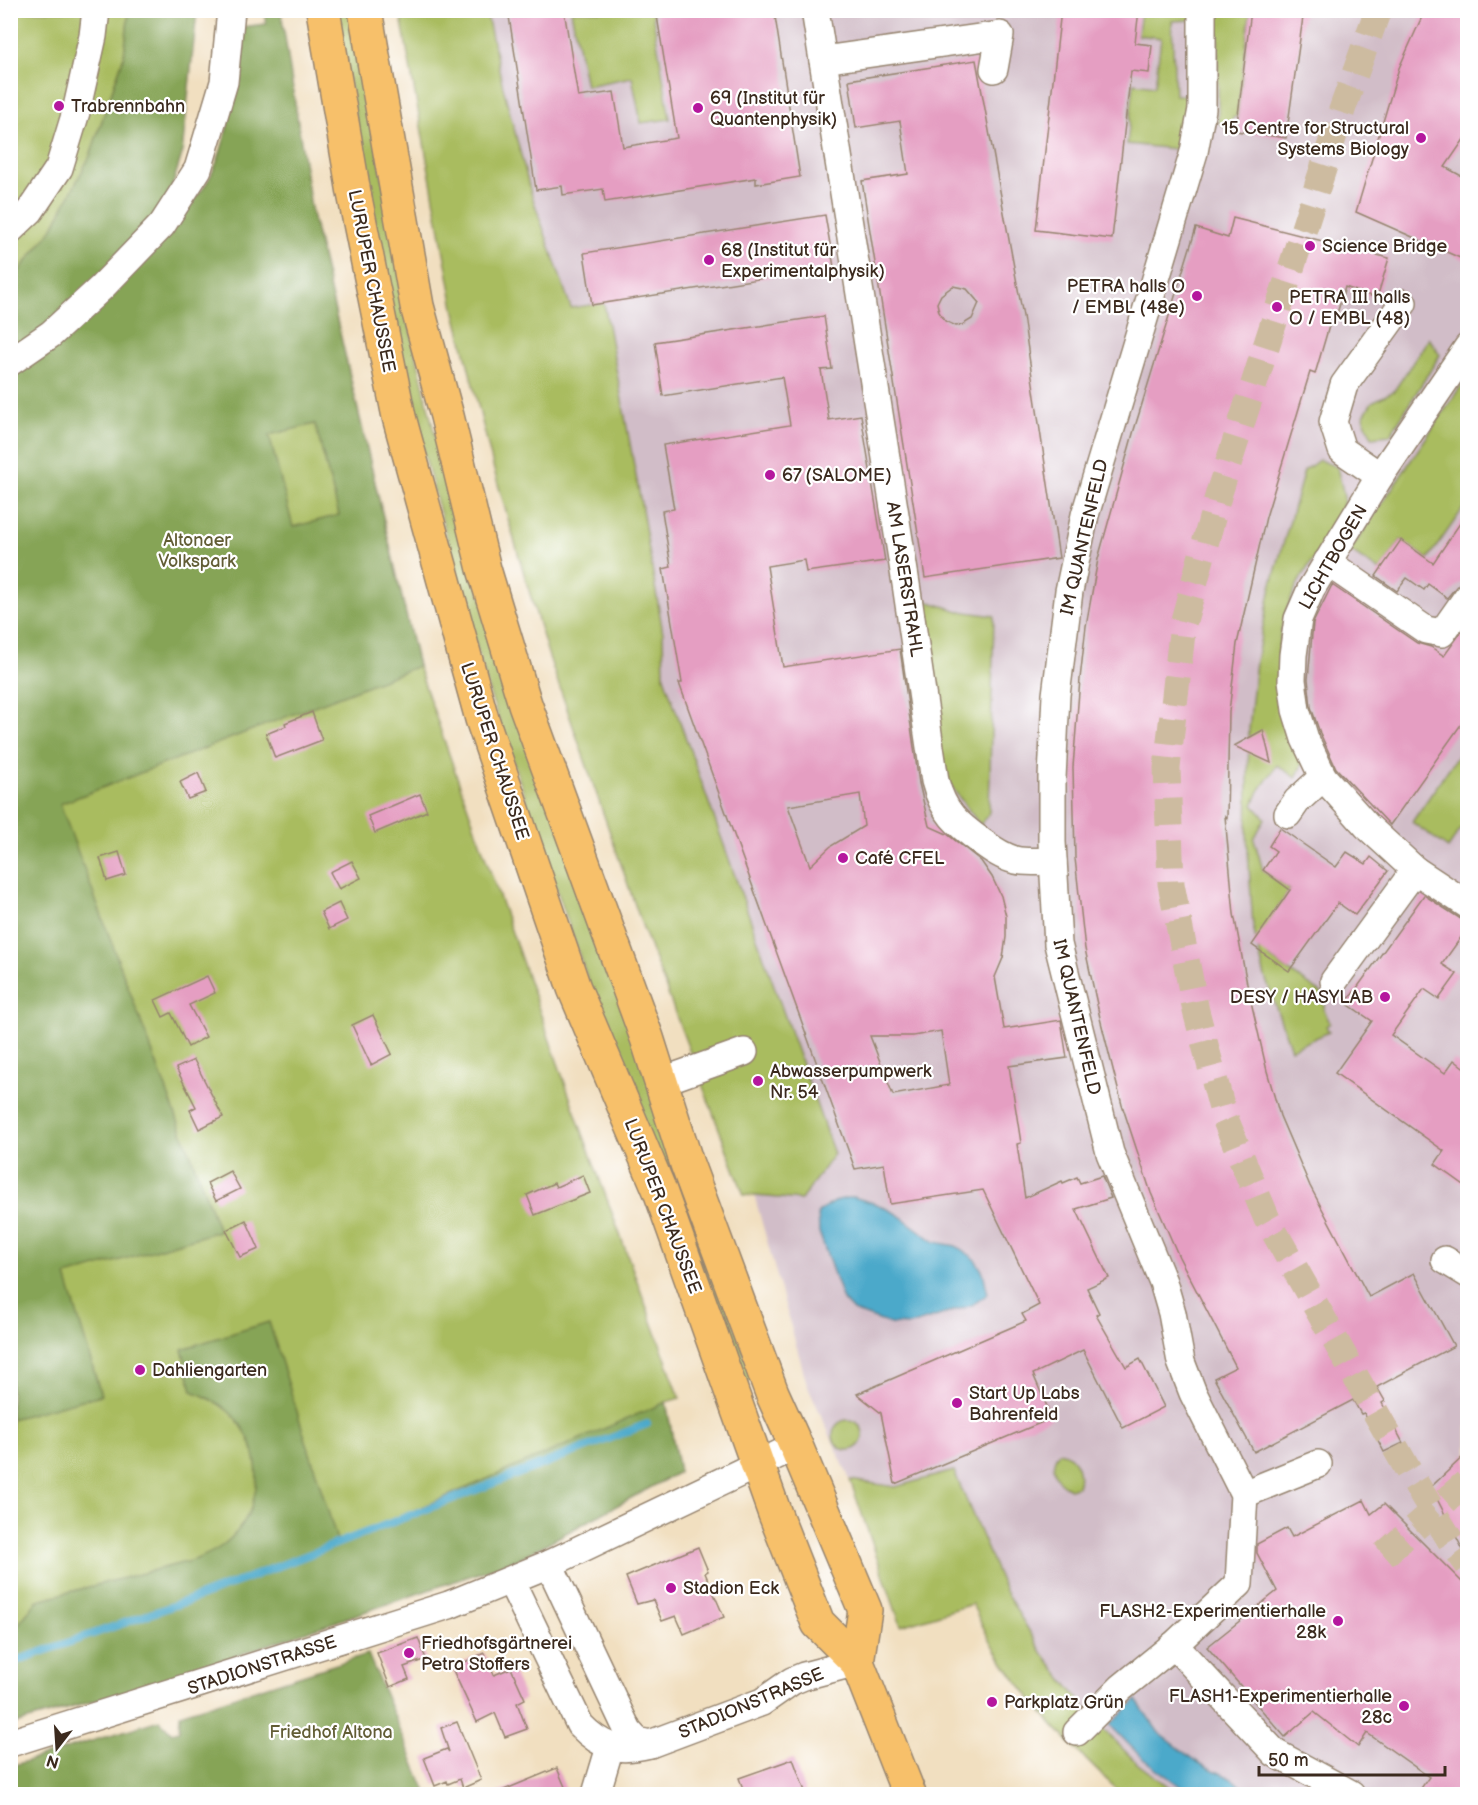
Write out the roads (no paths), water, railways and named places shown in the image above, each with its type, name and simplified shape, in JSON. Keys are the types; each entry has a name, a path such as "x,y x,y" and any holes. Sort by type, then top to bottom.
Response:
{"main road":[{"name":"LURUPER CHAUSSEE","path":"323,10 354,193 399,417 482,719 574,988 660,1191 818,1623 857,1662"},
{"name":"LURUPER CHAUSSEE","path":"365,10 417,306 447,416 484,569 525,704 647,1038 687,1164 768,1382 865,1610 857,1662"},
{"path":"857,1662 909,1794"}],"street":[{"path":"10,230 30,211 59,168 76,112 93,36 96,10"},
{"path":"10,362 51,334 101,288 162,225 198,169 224,82 231,10"},
{"name":"AM LASERSTRAHL","path":"815,10 906,584 934,781 942,803 956,822 995,851 1017,861 1053,861"},
{"name":"IM QUANTENFELD","path":"1077,1732 1120,1688 1174,1645 1239,1584 1244,1494 1193,1393 1181,1362 1172,1313 1168,1262 1110,1153 1058,944 1053,861 1063,778 1056,695 1075,625 1085,515 1194,152 1202,109 1202,10"},
{"path":"823,60 1000,35 994,69"},
{"path":"1380,476 1342,450 1333,422 1344,385 1403,303"},
{"name":"LICHTBOGEN","path":"1467,347 1380,476 1311,589 1298,619 1292,680 1296,710 1305,739 1323,777 1367,826 1415,870 1467,905"},
{"path":"1327,562 1426,630 1442,633 1467,597"},
{"path":"1288,814 1296,801 1323,777"},
{"path":"1335,981 1415,870"},
{"path":"660,1082 744,1052"},
{"name":"STADIONSTRASSE","path":"10,1743 439,1609 549,1564 796,1446"},
{"path":"1244,1494 1318,1464"},
{"path":"549,1564 628,1731 637,1741 650,1744"},
{"path":"511,1581 580,1725 593,1738 610,1747 596,1794"},
{"path":"1174,1645 1275,1753 1351,1794"},
{"name":"STADIONSTRASSE","path":"610,1747 632,1749 650,1744 762,1702 798,1679 857,1662"}],"water":[{"path":"853,1197 877,1204 897,1214 935,1242 956,1246 974,1258 983,1272 988,1294 972,1305 910,1325 890,1324 853,1311 843,1300 819,1232 818,1212 838,1200"},
{"path":"1136,1700 1159,1733 1199,1763 1233,1779 1245,1791 1265,1794 1191,1794 1142,1758 1110,1725"}],"waterway":[{"path":"10,1663 201,1596 647,1424"}],"tunnel":[{"path":"1378,10 1342,110 1219,493 1183,624 1167,768 1171,884 1196,1011 1224,1116 1267,1219 1413,1479 1468,1565"},
{"path":"1384,1555 1468,1481"}],"place":[{"name":"Trabrennbahn","path":"59,106"},
{"name":"69 (Institut für Quantenphysik)","path":"698,108"},
{"name":"15 Centre for Structural Systems Biology","path":"1421,138"},
{"name":"Science Bridge","path":"1310,246"},
{"name":"68 (Institut für Experimentalphysik)","path":"709,260"},
{"name":"PETRA halls O / EMBL (48e)","path":"1197,296"},
{"name":"PETRA III halls O / EMBL (48)","path":"1277,307"},
{"name":"67 (SALOME)","path":"770,475"},
{"name":"Café CFEL","path":"843,858"},
{"name":"DESY / HASYLAB","path":"1385,997"},
{"name":"Abwasserpumpwerk Nr. 54","path":"758,1081"},
{"name":"Dahliengarten","path":"140,1370"},
{"name":"Start Up Labs Bahrenfeld","path":"957,1403"},
{"name":"Stadion Eck","path":"671,1588"},
{"name":"FLASH2-Experimentierhalle 28k","path":"1338,1621"},
{"name":"Friedhofsgärtnerei Petra Stoffers","path":"409,1653"},
{"name":"Parkplatz Grün","path":"992,1702"},
{"name":"FLASH1-Experimentierhalle 28c","path":"1404,1706"}],"park label":[{"name":"Altonaer Volkspark","path":"197,550"},
{"name":"Friedhof Altona","path":"331,1732"}]}
